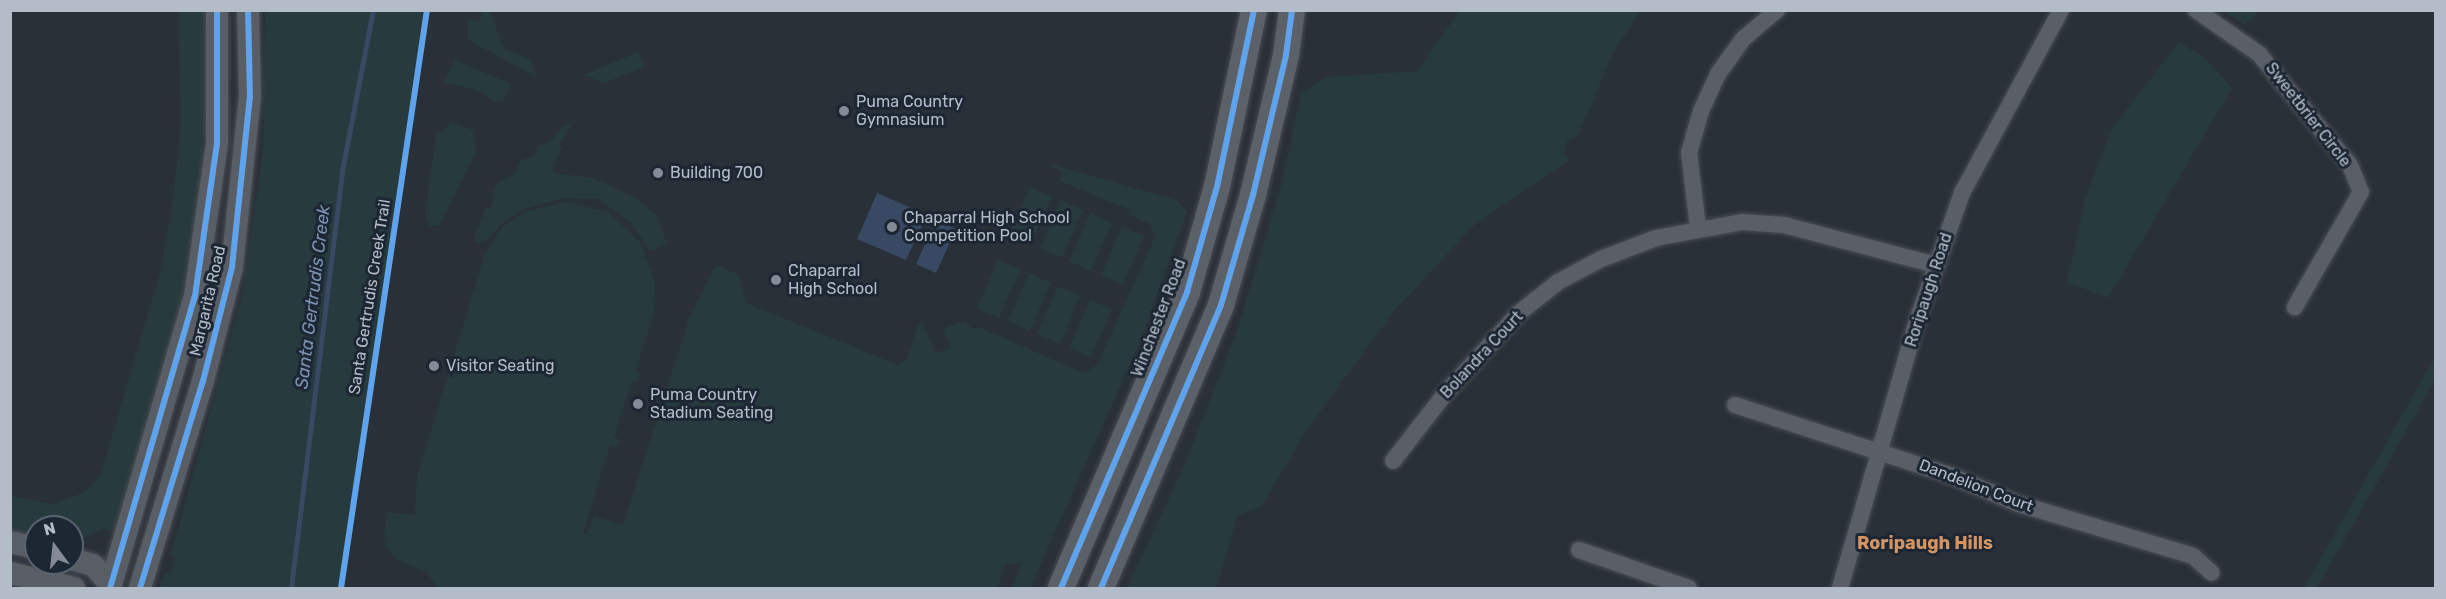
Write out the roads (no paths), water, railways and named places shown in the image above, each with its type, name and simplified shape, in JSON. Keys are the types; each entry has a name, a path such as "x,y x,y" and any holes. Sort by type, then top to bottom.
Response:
{"main road":[{"name":"Margarita Road","path":"110,588 195,296 217,143 217,10"},
{"name":"Margarita Road","path":"140,588 203,381 232,267 250,97 248,10"},
{"name":"Winchester Road","path":"1061,588 1187,292 1217,187 1254,10"},
{"path":"1101,588 1221,305 1253,195 1286,55 1292,10"},
{"path":"84,562 93,565 110,588"},
{"path":"10,573 74,588"}],"street":[{"path":"1698,227 1689,153 1701,111 1718,74 1743,39 1777,10"},
{"name":"Roripaugh Road","path":"1840,588 1882,452 1935,265 1962,193 1993,129 2034,66 2061,10"},
{"name":"Sweetbrier Circle","path":"2196,10 2259,54 2350,165 2361,192 2295,308"},
{"name":"Bolandra Court","path":"1393,461 1444,395 1519,313 1558,282 1601,259 1656,237 1698,227 1742,222 1784,225 1935,265"},
{"name":"Dandelion Court","path":"1735,405 1882,452 2019,504 2193,556 2212,573"},
{"path":"1579,550 1689,588"}],"water":[{"name":"Chaparral High School Competition Pool","path":"877,193 927,215 906,260 857,239"},
{"path":"936,220 956,229 936,273 916,264"}],"waterway":[{"name":"Santa Gertrudis Creek","path":"291,588 342,171 373,10"}],"place":[{"name":"Puma Country Gymnasium","path":"844,111"},
{"name":"Building 700","path":"658,173"},
{"name":"Chaparral High School Competition Pool","path":"892,227"},
{"name":"Chaparral High School","path":"776,280"},
{"name":"Visitor Seating","path":"434,366"},
{"name":"Puma Country Stadium Seating","path":"638,404"}],"district":[{"name":"Roripaugh Hills","path":"1925,543"}]}
